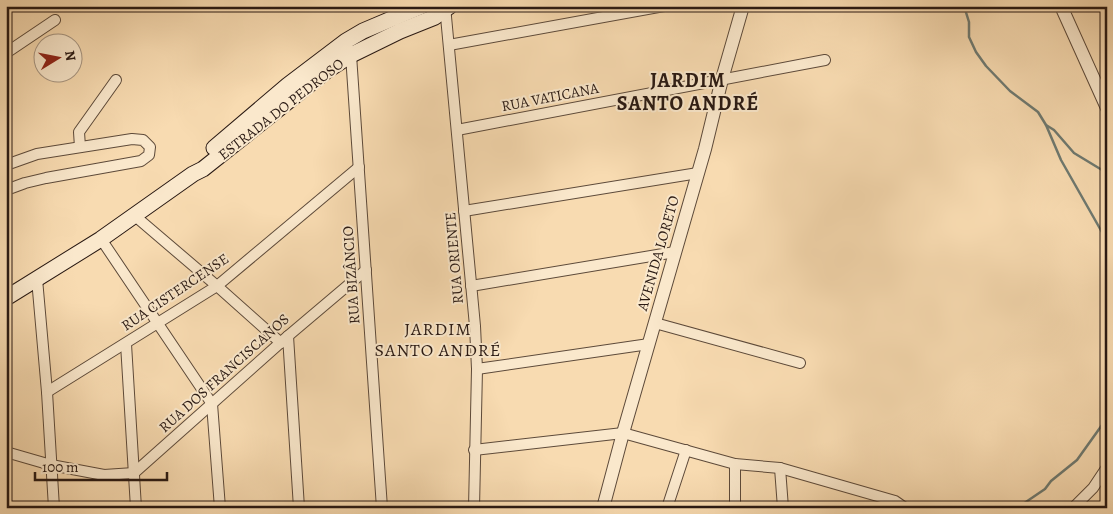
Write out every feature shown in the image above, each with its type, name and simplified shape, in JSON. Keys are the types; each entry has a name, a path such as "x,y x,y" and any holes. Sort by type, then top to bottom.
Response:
{"main road":[{"name":"ESTRADA DO PEDROSO","path":"6,298 101,239 193,174 203,169 307,85 363,32 422,6"},
{"name":"ESTRADA DO PEDROSO","path":"348,48 400,31 434,17 447,8"}],"street":[{"path":"389,6 403,14"},
{"path":"449,45 664,6"},
{"name":"AVENIDA LORETO","path":"603,508 698,173 743,6"},
{"path":"1061,6 1107,108"},
{"name":"RUA ORIENTE","path":"447,8 477,370 474,508"},
{"path":"8,50 55,20"},
{"name":"RUA BIZÂNCIO","path":"348,48 359,167 382,508"},
{"name":"RUA VATICANA","path":"457,130 825,60"},
{"path":"80,147 79,132 116,80"},
{"path":"6,165 37,154 132,140 143,140 150,147 149,155 141,162 46,178 6,190"},
{"name":"RUA CISTERCENSE","path":"47,392 217,286 359,167"},
{"path":"464,211 698,173"},
{"path":"135,216 284,340 299,508"},
{"path":"101,239 212,404 220,508"},
{"path":"471,286 675,252"},
{"name":"RUA DOS FRANCISCANOS","path":"134,473 366,270"},
{"path":"37,279 47,392 54,508"},
{"path":"655,322 800,363"},
{"path":"126,344 136,508"},
{"path":"477,370 649,344"},
{"path":"474,450 623,433 735,464 780,468 895,501 905,508"},
{"path":"667,508 686,450"},
{"path":"6,452 51,466 104,475 134,473"},
{"path":"735,464 735,508"},
{"path":"1073,508 1093,488 1107,467"},
{"path":"780,468 783,508"}],"waterway":[{"path":"964,6 969,22 969,37 976,52 986,66 1010,91 1038,112 1046,125 1061,160 1107,241"},
{"path":"1046,125 1054,130 1074,153 1107,173"},
{"path":"1017,508 1045,489 1051,481 1077,460 1107,418"}],"district":[{"name":"JARDIM SANTO ANDRÉ","path":"688,92"},
{"name":"JARDIM SANTO ANDRÉ","path":"438,339"}]}
